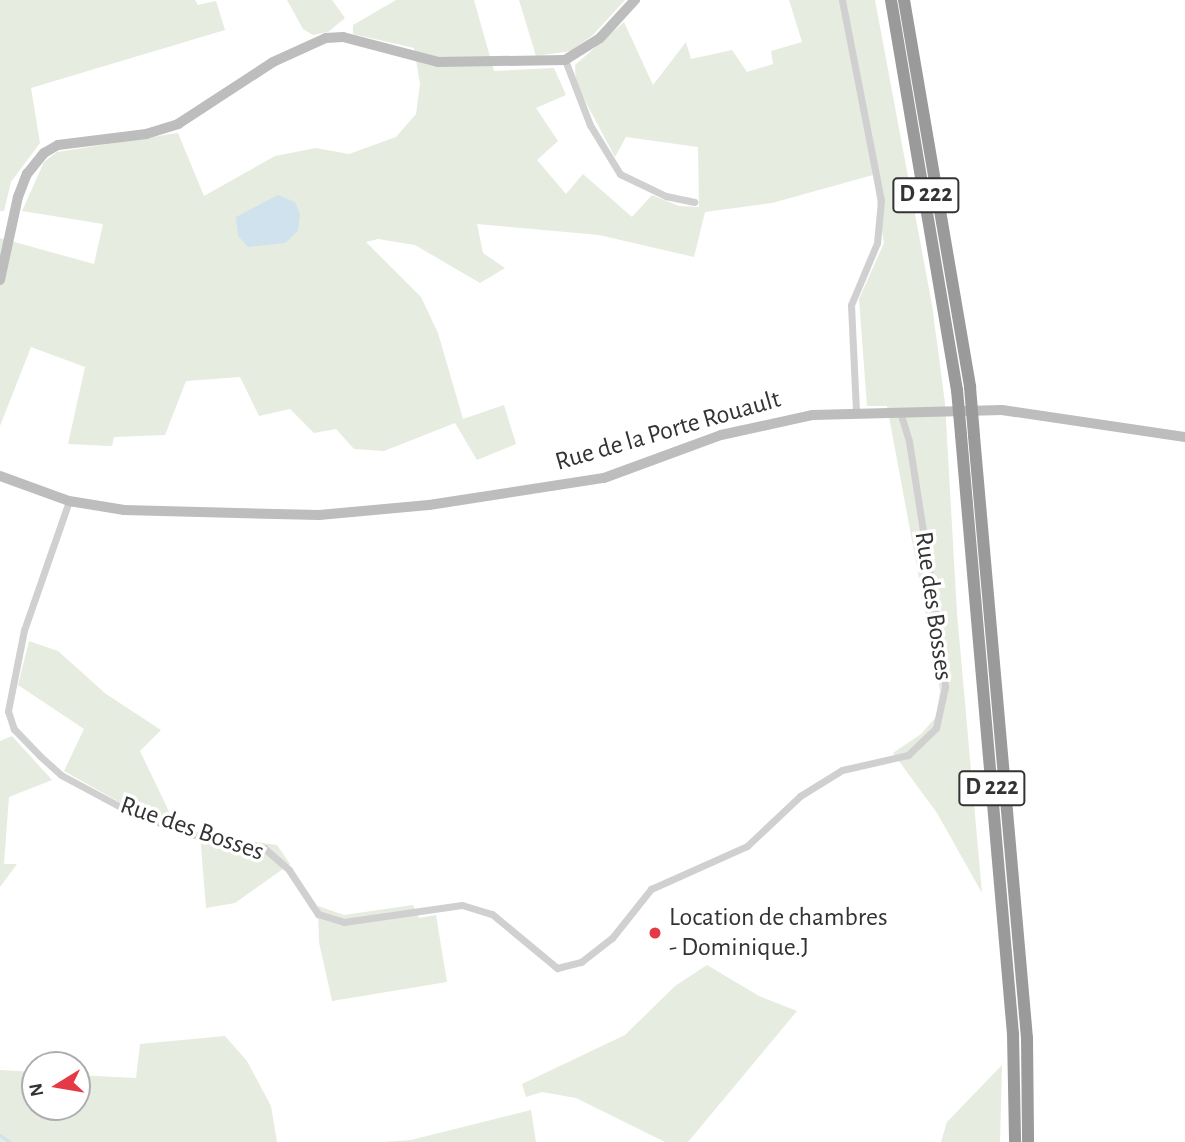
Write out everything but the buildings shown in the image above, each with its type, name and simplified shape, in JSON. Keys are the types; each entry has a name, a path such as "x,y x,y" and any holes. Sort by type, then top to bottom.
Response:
{"highway":[{"name":"D 222","path":"891,0 963,388"},
{"name":"D 222","path":"904,0 963,388 1027,1038 1028,1142"},
{"name":"D 222","path":"968,435 1013,1034 1015,1142"}],"street":[{"path":"0,279 18,197 44,153 58,145 146,134 178,124 308,43 344,37 438,62 565,60 600,38 635,0"},
{"path":"842,0 881,200 877,243 851,304 849,331 856,413"},
{"path":"565,60 590,125 620,174 666,196 694,202"},
{"name":"Rue de la Porte Rouault","path":"0,476 69,500 136,511 247,516 429,505 604,478 766,423 856,413 1002,410 1185,437"},
{"name":"Rue des Bosses","path":"69,500 24,630 8,711 14,729 40,756 61,775 132,813 209,840 264,848 289,870 318,914 344,922 462,905 492,914 557,968 581,962 612,938 651,889 747,846 811,790 842,770 908,755 936,728 945,687 909,441 901,412"}],"shaded area":[{"path":"0,0 195,0 198,5 216,1 225,30 31,88 40,143 11,182 4,211 0,211"},
{"path":"287,0 332,0 345,18 328,32 313,35 303,29"},
{"path":"396,0 474,0 494,71 554,68 566,95 536,108 558,141 537,160 566,194 583,174 632,217 652,195 679,206 699,207 698,147 626,137 615,157 576,84 575,65 624,22 653,85 686,42 691,59 732,50 747,72 773,64 771,51 802,42 789,0 875,0 932,305 945,403 957,613 982,893 937,813 893,753 921,734 936,717 940,691 887,406 867,406 859,299 884,243 873,175 772,203 705,212 694,257 599,235 477,224 483,253 505,268 480,283 415,245 378,239 366,242 421,297 438,333 463,419 504,405 516,444 477,460 455,423 384,451 354,449 336,429 314,433 290,409 259,416 240,377 186,381 165,435 114,437 112,446 68,444 85,367 31,347 0,426 0,238 94,264 103,224 22,211 44,162 57,152 178,133 204,196 275,156 316,148 349,154 396,137 416,114 420,84 414,48 353,34 353,25"},
{"path":"519,0 625,0 593,35 571,51 536,56"},
{"path":"29,641 58,651 106,694 161,730 140,751 174,822 119,802 64,771 84,729 18,685"},
{"path":"12,736 52,780 9,797 4,864 17,864 0,887 0,741"},
{"path":"200,834 277,845 290,864 235,903 206,908"},
{"path":"413,905 419,918 436,915 447,982 332,1001 319,942 318,906 344,915"},
{"path":"707,965 759,996 797,1011 688,1142 665,1142 576,1098 542,1092 526,1097 522,1084 625,1035 675,986"},
{"path":"225,1036 247,1061 271,1106 277,1142 0,1142 0,1070 21,1071 21,1121 91,1121 91,1076 136,1078 140,1044"},
{"path":"1002,1065 1000,1142 941,1142 947,1122"},
{"path":"531,1110 536,1142 382,1142 411,1140"}],"water":[{"path":"278,195 295,202 300,214 298,231 285,243 248,247 238,236 236,217"}],"waterway":[{"path":"0,1135 10,1142"}],"place":[{"name":"Location de chambres - Dominique.J","path":"655,933"}]}
